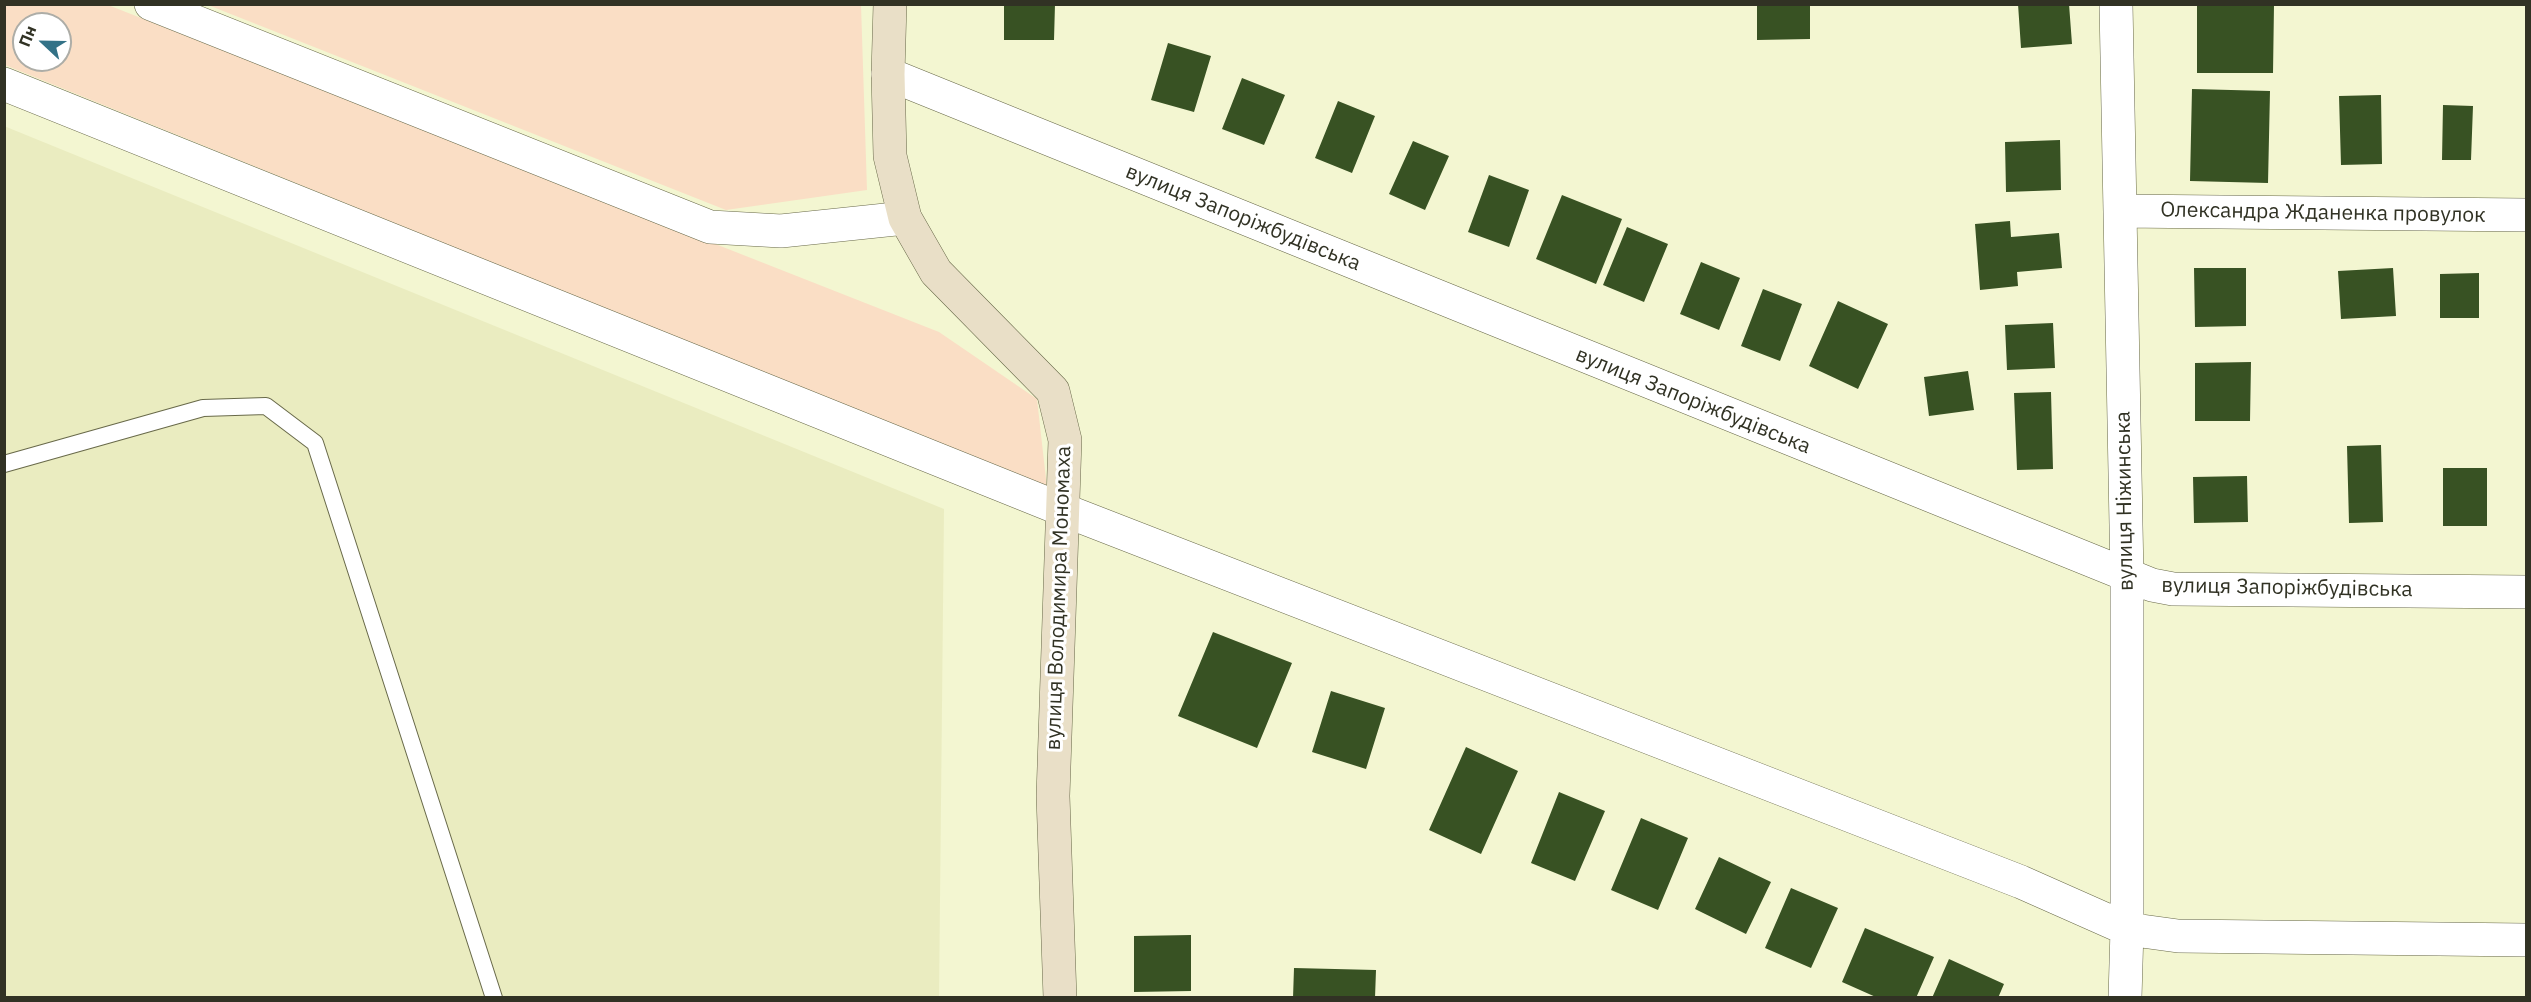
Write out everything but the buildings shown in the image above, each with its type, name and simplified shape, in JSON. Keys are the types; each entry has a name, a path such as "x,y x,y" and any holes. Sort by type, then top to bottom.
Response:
{"street":[{"path":"150,4 710,227 781,231 905,218"},
{"name":"вулиця Володимира Мономаха","path":"890,4 888,74 890,156 905,218 936,272 1053,392 1065,441 1053,796 1060,998"},
{"name":"вулиця Ніжинська","path":"2116,4 2127,577 2125,998"},
{"name":"вулиця Запоріжбудівська","path":"888,74 2127,577 2152,585 2173,590 2526,592"},
{"path":"4,84 1061,509 2021,882 2127,928 2178,936 2526,940"},
{"name":"Олександра Жданенка провулок","path":"2120,211 2526,215"}],"lane":[{"path":"4,464 203,408 266,406 315,443 494,998"}],"shaded area":[{"path":"4,5 108,5 939,332 1037,399 1047,488 22,72 72,72 72,12 12,12 12,68 5,65"},
{"path":"208,5 861,5 867,190 726,210"},
{"path":"4,126 944,509 939,997 5,997"}]}
